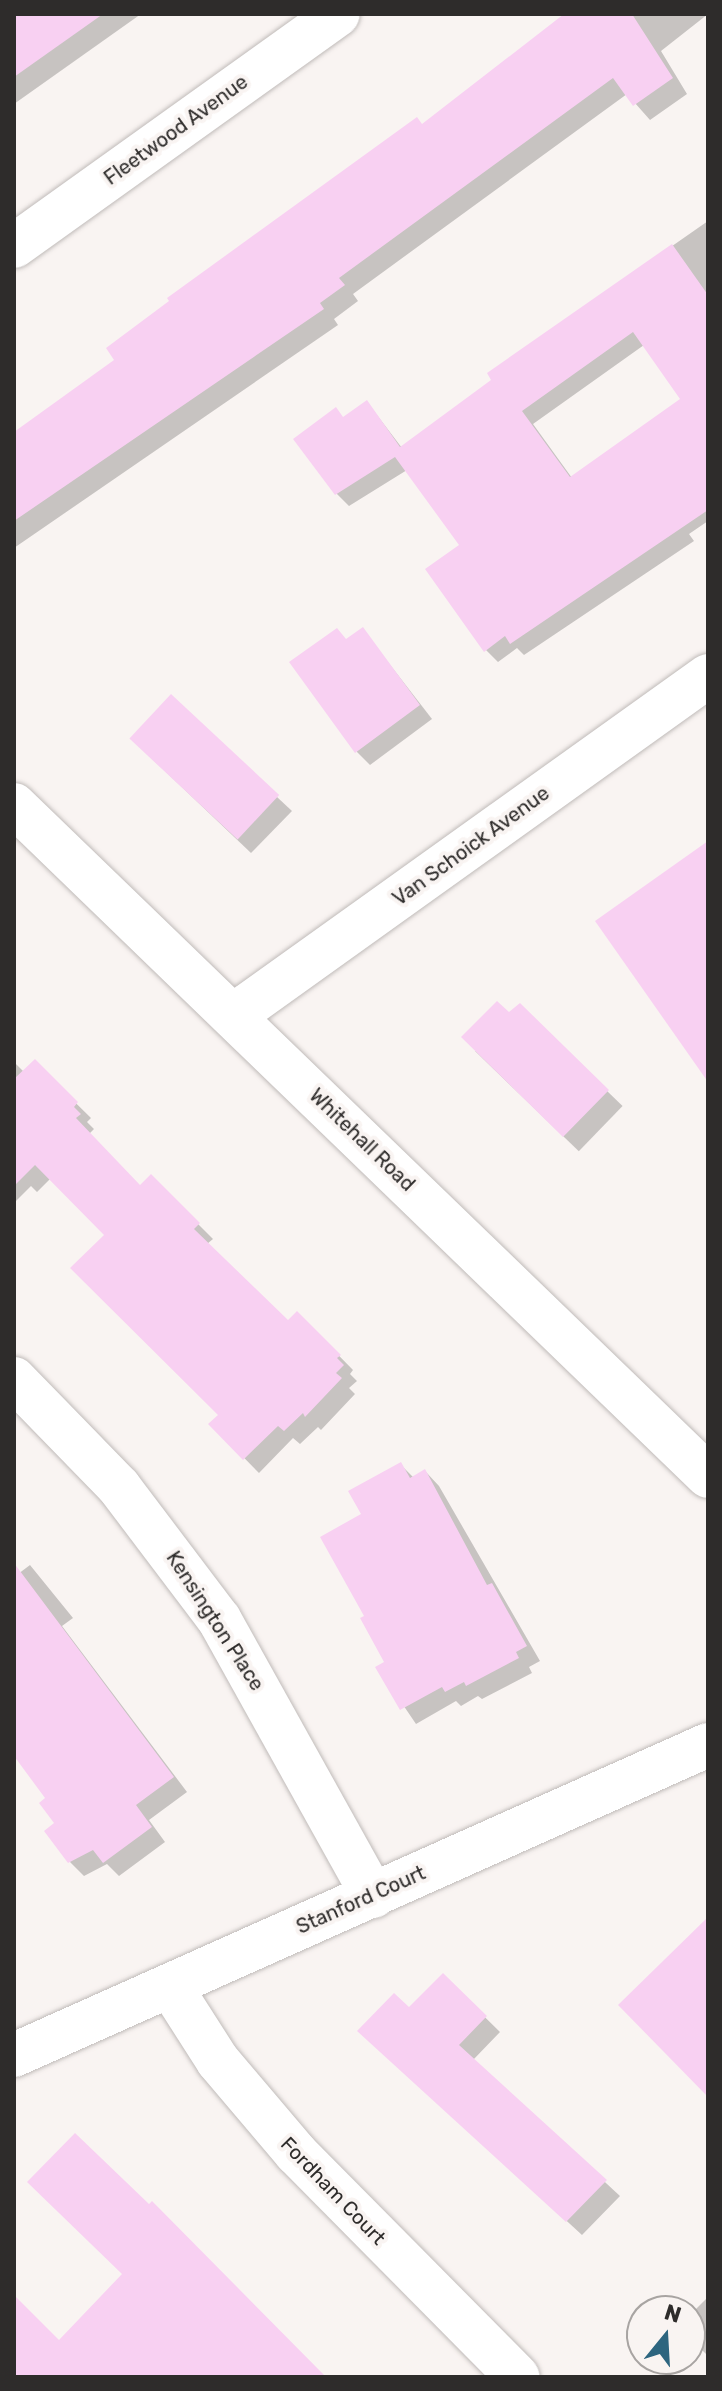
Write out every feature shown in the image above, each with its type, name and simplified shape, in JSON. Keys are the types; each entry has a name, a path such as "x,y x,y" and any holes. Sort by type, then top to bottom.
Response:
{"street":[{"name":"Fleetwood Avenue","path":"14,246 338,14"},
{"name":"Van Schoick Avenue","path":"233,1016 708,676"},
{"name":"Whitehall Road","path":"14,805 708,1476"},
{"name":"Kensington Place","path":"14,1379 119,1487 211,1608 373,1896"},
{"name":"Stanford Court","path":"14,2055 708,1745"},
{"name":"Fordham Court","path":"170,1986 218,2061 296,2153 518,2377"}],"building":[{"path":"14,14 103,14 14,77"},
{"path":"564,14 632,14 673,78 633,106 613,78 339,278 345,285 320,303 324,309 14,521 14,432 114,360 106,348 169,301 167,298 417,117 422,124"},
{"path":"672,244 708,295 708,510 510,644 505,636 484,652 425,569 459,545 395,457 335,495 293,439 336,407 343,417 367,400 400,447 491,380 487,373","holes":["633,332 680,399 570,477 522,411"]},
{"path":"363,627 420,705 355,753 289,662 337,628 346,639"},
{"path":"171,694 279,795 238,840 129,739"},
{"path":"708,841 708,1082 595,921"},
{"path":"497,1001 509,1012 520,1003 609,1090 563,1137 461,1037"},
{"path":"35,1059 78,1102 74,1107 81,1114 76,1118 140,1185 151,1174 200,1223 194,1229 288,1320 297,1311 341,1355 337,1358 344,1365 336,1373 342,1378 305,1417 303,1413 284,1431 278,1426 243,1460 208,1424 218,1415 70,1268 104,1235 35,1165 14,1186 14,1079"},
{"path":"401,1462 410,1478 425,1469 487,1585 492,1583 527,1646 516,1652 519,1658 466,1686 464,1682 445,1692 442,1687 400,1710 375,1667 384,1662 360,1618 364,1616 320,1537 361,1514 348,1491"},
{"path":"14,1563 174,1777 136,1805 152,1827 103,1863 93,1850 68,1863 44,1831 54,1823 39,1803 45,1798 14,1756"},
{"path":"708,1917 708,2097 618,2005"},
{"path":"443,1973 487,2016 459,2045 607,2180 566,2222 357,2031 394,1993 409,2007"},
{"path":"75,2133 149,2204 152,2201 326,2377 14,2377 14,2295 59,2340 122,2274 27,2182"}]}
